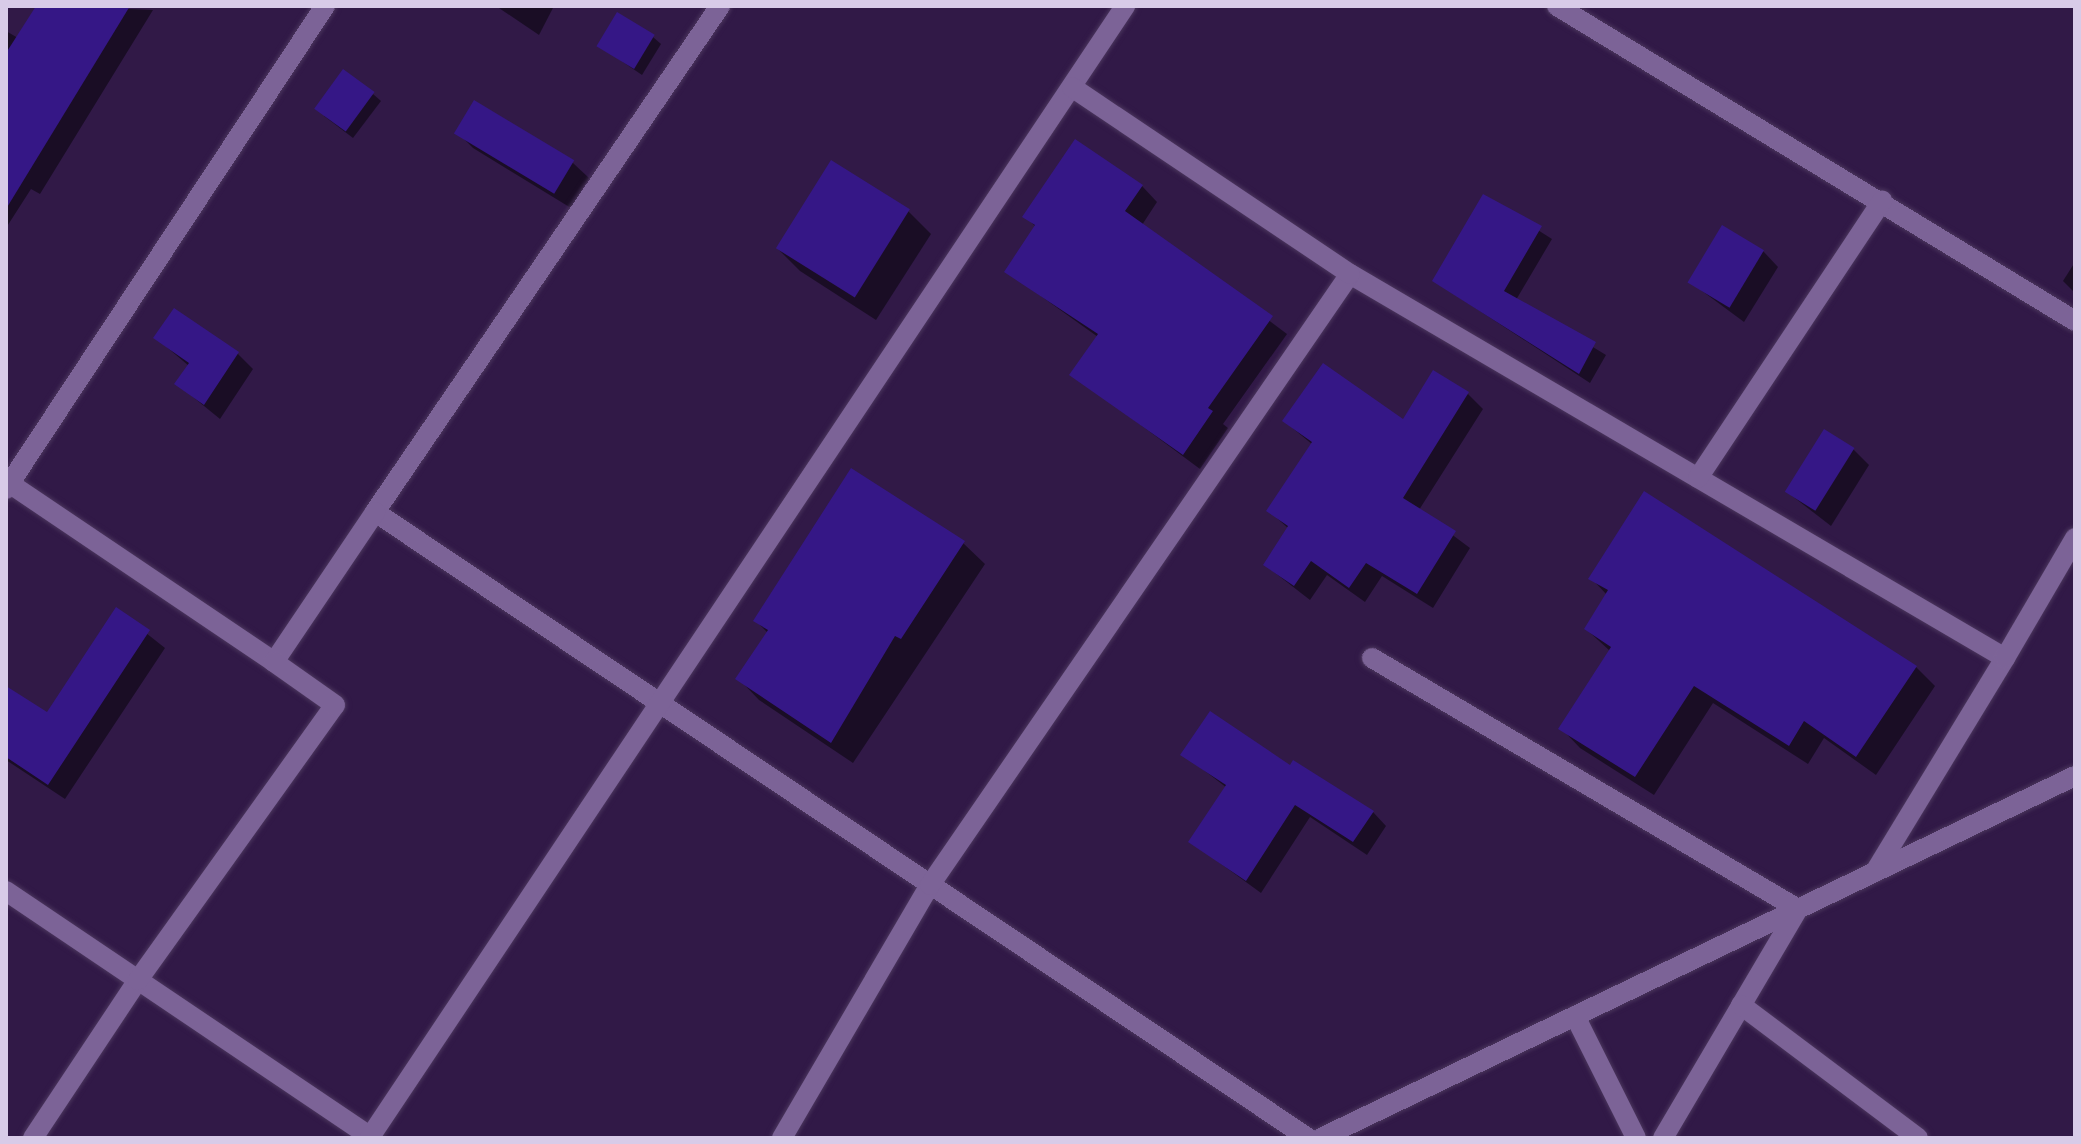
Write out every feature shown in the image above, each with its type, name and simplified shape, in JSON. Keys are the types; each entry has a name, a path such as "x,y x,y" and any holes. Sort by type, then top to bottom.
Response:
{"street":[{"path":"33,1138 138,980 335,705 7,485 325,6"},
{"path":"274,662 720,6"},
{"path":"6,891 371,1137 1125,6"},
{"path":"1557,6 2075,321"},
{"path":"1072,87 1350,274 2005,658"},
{"path":"1698,478 1882,201"},
{"path":"782,1138 930,885 1350,274"},
{"path":"375,512 1308,1138"},
{"path":"1875,872 2075,538"},
{"path":"1372,658 1798,909"},
{"path":"1321,1138 2075,776"},
{"path":"1663,1138 1798,909"},
{"path":"1741,1005 1918,1138"},
{"path":"1575,1016 1636,1138"}],"building":[{"path":"36,6 130,6 6,209 6,53"},
{"path":"617,12 655,35 634,69 596,46"},
{"path":"343,69 375,92 346,132 314,109"},
{"path":"474,100 574,160 554,194 454,133"},
{"path":"1075,139 1143,185 1125,211 1273,316 1208,408 1213,411 1183,455 1069,375 1098,334 1004,272 1035,225 1022,217"},
{"path":"831,160 910,209 855,297 776,248"},
{"path":"1483,194 1542,226 1504,291 1596,342 1579,374 1432,281"},
{"path":"1722,225 1764,250 1729,308 1687,282"},
{"path":"174,308 239,352 204,405 174,384 189,363 153,338"},
{"path":"1323,363 1403,419 1433,370 1469,392 1403,498 1456,531 1417,594 1366,563 1349,588 1311,561 1294,586 1263,565 1288,526 1266,511 1312,442 1282,421"},
{"path":"1824,429 1855,448 1815,511 1785,492"},
{"path":"851,468 965,541 901,639 895,636 831,743 735,679 768,630 753,621"},
{"path":"1644,491 1917,666 1856,757 1804,721 1789,746 1694,686 1635,777 1558,729 1611,647 1584,629 1608,590 1588,579"},
{"path":"116,607 150,630 48,785 6,757 6,686 47,712"},
{"path":"1210,711 1290,765 1293,760 1374,811 1353,842 1295,805 1246,881 1188,842 1226,785 1180,755"}]}
